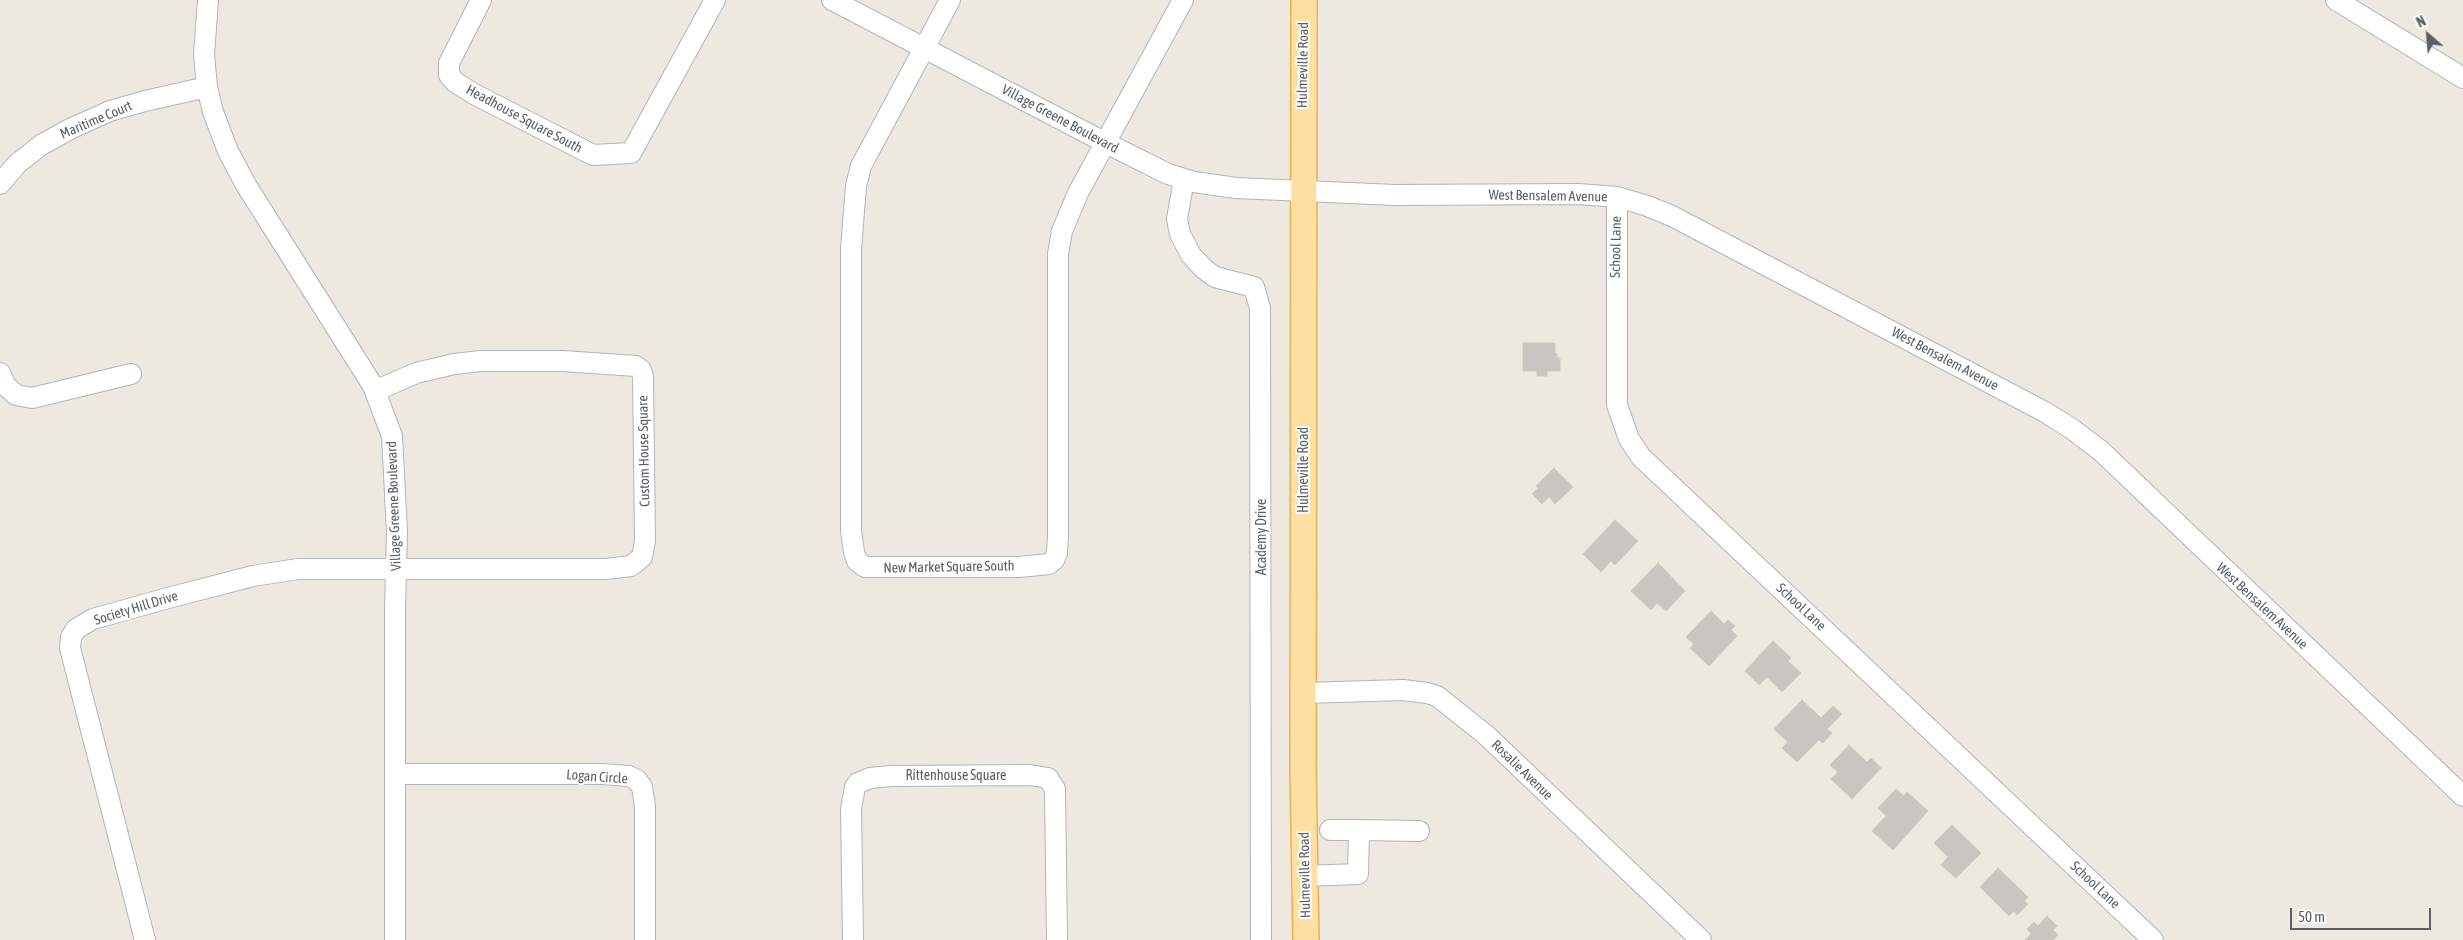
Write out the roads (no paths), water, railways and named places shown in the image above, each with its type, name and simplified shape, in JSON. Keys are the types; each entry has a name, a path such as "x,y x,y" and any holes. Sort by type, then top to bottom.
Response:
{"main road":[{"name":"Hulmeville Road","path":"1304,0 1302,192 1306,940"}],"street":[{"name":"Village Greene Boulevard","path":"208,0 204,55 207,87 213,112 228,151 246,185 375,391 392,436 397,569 395,940"},
{"name":"Headhouse Square South","path":"482,0 449,63 449,75 455,82 474,94 593,155 631,153 715,0"},
{"name":"Village Greene Boulevard","path":"832,0 1106,143 1184,179 1236,188 1302,192"},
{"path":"924,48 950,0"},
{"path":"1106,143 1182,0"},
{"path":"2336,0 2463,78"},
{"name":"New Market Square South","path":"924,48 861,166 853,206 851,250 851,530 857,561 865,567 1018,567 1049,564 1054,560 1057,553 1058,535 1058,254 1068,212 1106,143"},
{"name":"Maritime Court","path":"0,184 17,164 41,145 70,129 128,106 207,87"},
{"name":"Academy Drive","path":"1184,179 1177,219 1180,234 1191,255 1204,269 1215,277 1254,287 1260,308 1261,940"},
{"name":"West Bensalem Avenue","path":"1302,192 1395,195 1578,194 1617,197 1645,205 1672,216 2036,408 2072,429 2101,452 2463,796"},
{"name":"School Lane","path":"1617,197 1617,405 1628,439 1641,457 2153,940"},
{"name":"Custom House Square","path":"375,391 416,373 454,364 481,361 621,364 636,366 641,370 643,376 645,541 638,562 632,566 606,569 397,569"},
{"path":"0,372 6,386 16,395 32,398 131,374"},
{"name":"Society Hill Drive","path":"145,940 70,648 71,636 76,629 93,619 253,576 323,568 397,569"},
{"name":"Rosalie Avenue","path":"1304,693 1403,690 1437,696 1486,735 1701,940"},
{"name":"Logan Circle","path":"395,774 602,774 629,776 637,780 642,787 645,806 645,940"},
{"name":"Rittenhouse Square","path":"853,940 851,809 855,787 858,782 870,778 891,776 1030,775 1048,778 1055,789 1057,940"},
{"path":"1330,830 1419,831"},
{"path":"1305,876 1358,874 1359,830"}]}
